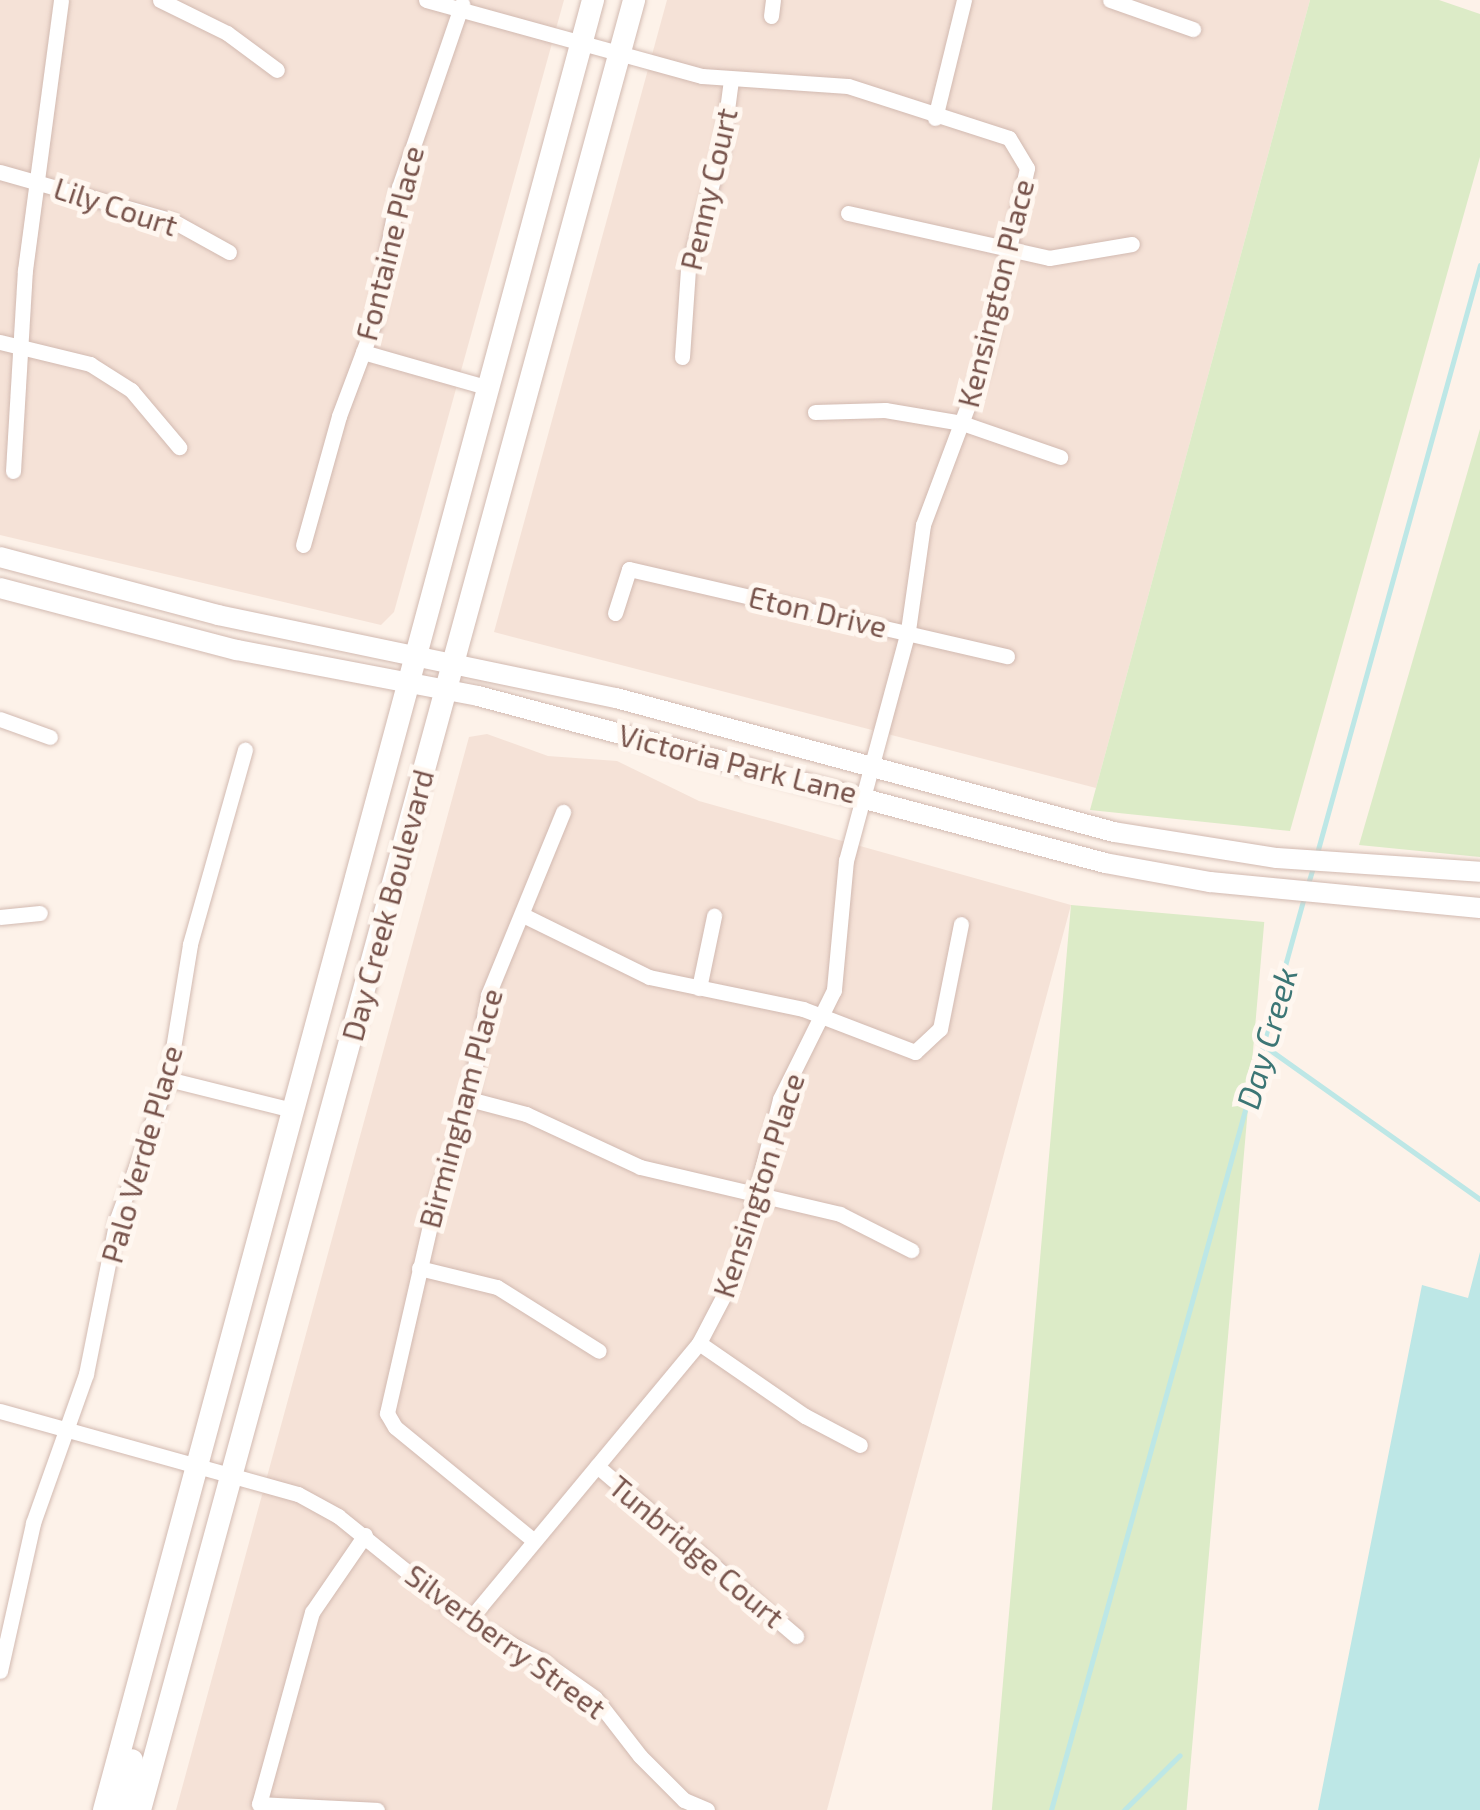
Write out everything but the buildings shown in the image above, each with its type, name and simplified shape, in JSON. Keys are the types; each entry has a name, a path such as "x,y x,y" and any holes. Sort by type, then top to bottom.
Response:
{"main road":[{"name":"Day Creek Boulevard","path":"104,1810 193,1466 418,657 486,387 593,0"},
{"name":"Day Creek Boulevard","path":"140,1810 634,0"},
{"path":"121,1810 138,1733 128,1715"}],"street":[{"path":"13,471 20,351 62,0"},
{"path":"160,0 226,33 277,70"},
{"path":"426,0 462,5 580,44 731,80 848,86 936,118 964,0"},
{"path":"1110,0 1194,29"},
{"name":"Fontaine Place","path":"303,545 384,286 400,186 462,5"},
{"name":"Penny Court","path":"682,357 688,268 722,148 731,80"},
{"name":"Kensington Place","path":"468,1622 699,1342 735,1274 780,1099 821,1016 838,971 842,888 908,631 923,525 984,365 1024,156 1009,138 936,118"},
{"name":"Lily Court","path":"0,172 173,222 229,252"},
{"path":"848,212 1004,252 1050,258 1132,244"},
{"path":"0,342 20,351 90,364 131,390 179,447"},
{"path":"363,352 486,387"},
{"path":"816,412 885,410 962,424 1060,457"},
{"name":"Victoria Park Lane","path":"0,557 218,615 616,698 1114,832 1277,858 1480,872"},
{"name":"Eton Drive","path":"615,612 629,569 1007,656"},
{"name":"Victoria Park Lane","path":"0,588 237,650 446,689 864,794 959,828 1105,863 1292,889 1480,908"},
{"path":"0,718 50,737"},
{"name":"Palo Verde Place","path":"0,1671 33,1523 68,1432 96,1336 117,1219 168,1079 190,944 245,750"},
{"name":"Birmingham Place","path":"533,1540 396,1427 387,1412 419,1268 469,1099 488,994 562,812"},
{"path":"0,917 40,913"},
{"path":"523,915 649,976 821,1016 900,1050 927,1044 940,1029 961,924"},
{"path":"699,988 714,916"},
{"path":"168,1079 292,1110"},
{"path":"469,1099 526,1114 640,1167 840,1214 911,1250"},
{"path":"419,1268 497,1286 600,1352"},
{"path":"699,1342 805,1416 860,1445"},
{"name":"Silverberry Street","path":"0,1411 298,1494 365,1535 468,1622 542,1660 595,1698 640,1756 684,1800 707,1810"},
{"name":"Tunbridge Court","path":"598,1466 796,1636"},
{"path":"365,1535 312,1612 259,1804 377,1810"}],"shaded area":[{"path":"0,0 564,0 394,612 381,625 0,535"},
{"path":"667,0 1310,0 1096,788 494,632"},
{"path":"487,734 548,756 617,761 699,801 1071,905 827,1810 176,1810 469,737"}],"green space":[{"path":"1310,0 1439,0 1480,14 1480,157 1290,831 1090,810"},
{"path":"1480,429 1480,857 1359,845"},
{"path":"1071,905 1264,922 1187,1810 992,1810"}],"water":[{"path":"1480,1252 1480,1810 1318,1810 1422,1285 1468,1298"}],"waterway":[{"name":"Day Creek","path":"1317,853 1480,265"},
{"name":"Day Creek","path":"1307,887 1314,864"},
{"name":"Day Creek","path":"1051,1810 1304,897"},
{"path":"1263,1045 1480,1199"},
{"path":"1124,1810 1180,1755"}]}
